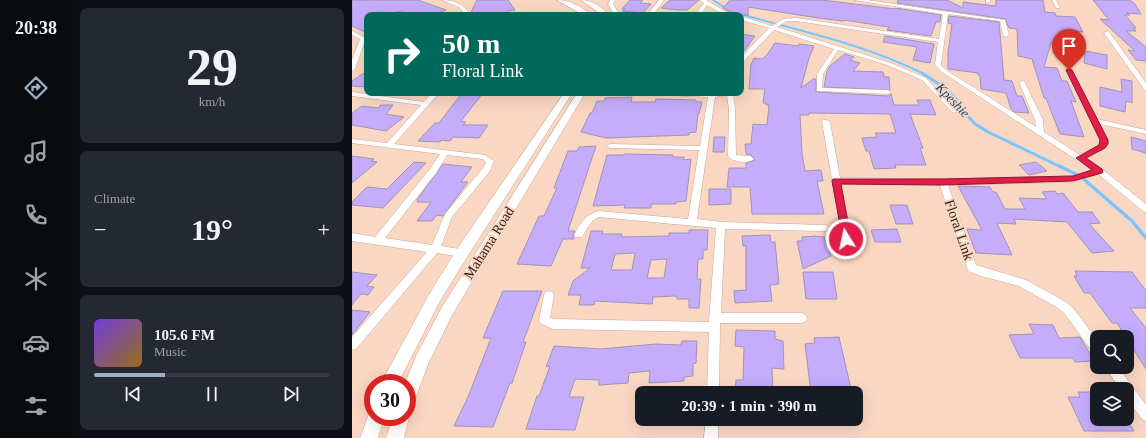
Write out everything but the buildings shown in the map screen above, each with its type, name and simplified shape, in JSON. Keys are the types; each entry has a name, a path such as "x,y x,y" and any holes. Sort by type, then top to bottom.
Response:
{"street":[{"path":"449,0 461,6 466,12"},
{"path":"560,0 583,12"},
{"path":"584,0 603,12"},
{"path":"613,0 610,4 615,12"},
{"path":"652,12 662,0"},
{"path":"856,0 1000,20 1003,21 1006,35"},
{"path":"1054,0 1058,7"},
{"path":"699,12 704,1 727,12"},
{"path":"946,13 938,61 938,65 944,71 1080,158 1099,171 1146,209"},
{"path":"744,19 776,25 837,48 889,64 924,79 954,110"},
{"path":"744,58 756,44 776,25 788,19 941,41"},
{"path":"352,33 363,38 352,69"},
{"path":"1107,33 1146,88"},
{"path":"837,48 820,74 819,90 888,92"},
{"path":"1069,70 1096,121 1104,140 1104,144 1080,158"},
{"path":"1136,72 1146,74"},
{"path":"1022,82 1039,120 1040,132"},
{"path":"352,94 364,96"},
{"path":"367,96 425,104"},
{"path":"388,146 433,96"},
{"name":"Mahama Road","path":"394,374 435,297 462,253 566,96"},
{"name":"Mahama Road","path":"416,375 422,359 447,311 579,96"},
{"path":"692,222 712,96"},
{"path":"730,96 732,109 732,156 734,158 750,159"},
{"path":"1096,121 1146,132"},
{"path":"826,122 846,239"},
{"path":"352,141 485,157 490,161 487,169 448,216 435,249 352,345"},
{"path":"610,146 703,148"},
{"path":"377,241 433,171 444,153"},
{"name":"Floral Link","path":"836,181 943,182 1073,179 1099,171"},
{"name":"Floral Link","path":"943,182 972,268 981,272 1022,283 1062,305 1069,311 1090,340"},
{"path":"579,235 589,217 593,215 721,225 825,228"},
{"path":"713,386 715,323 721,225"},
{"path":"352,237 462,253"},
{"path":"548,295 544,320 553,324 715,323 802,318"},
{"path":"1116,374 1146,415"},
{"path":"369,438 373,426"},
{"path":"395,438 398,426"},
{"path":"711,438 712,426"}],"waterway":[{"name":"Kpeshie","path":"713,0 727,9"},
{"name":"Kpeshie","path":"744,15 857,47 922,73"},
{"name":"Kpeshie","path":"922,73 945,88 957,100 964,112 975,124 988,132 1061,167"},
{"name":"Kpeshie","path":"1059,166 1080,176 1132,221 1146,238"}],"route":[{"path":"846,239 836,181 943,182 1073,179 1099,171 1080,158 1102,146 1104,144 1104,140 1096,121 1069,70"}]}
